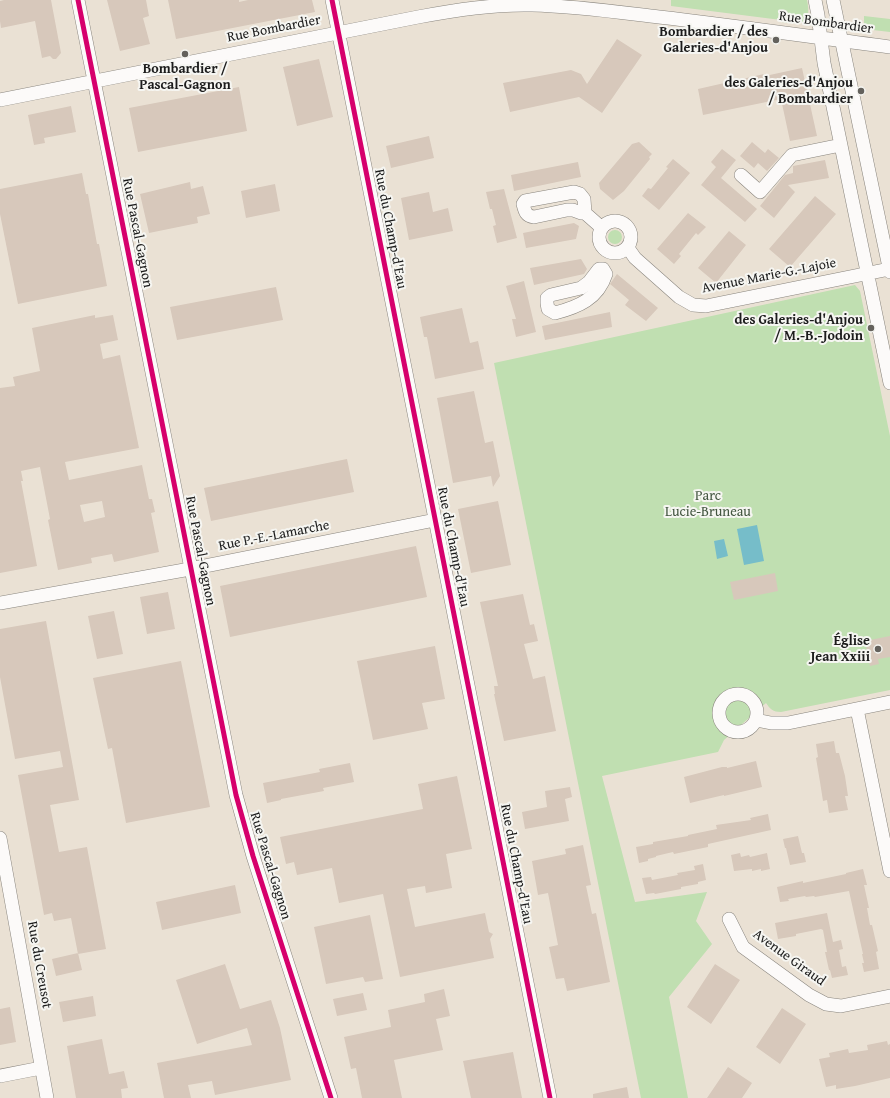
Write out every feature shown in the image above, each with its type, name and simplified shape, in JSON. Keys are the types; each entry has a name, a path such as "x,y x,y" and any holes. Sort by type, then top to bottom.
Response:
{"street":[{"name":"Rue Pascal-Gagnon","path":"78,0 236,795 243,823 331,1098"},
{"name":"Rue du Champ-d'Eau","path":"332,0 550,1098"},
{"path":"814,0 818,15 824,63 841,145 868,274 886,345 890,383"},
{"path":"833,0 890,271"},
{"name":"Rue Bombardier","path":"0,100 449,11 510,2 532,5 588,8 890,47"},
{"path":"741,175 760,192 792,155 841,145"},
{"path":"585,213 602,228"},
{"path":"615,220 626,224 632,238 628,248 617,253 609,252 600,242 600,232 602,228 610,221 615,220"},
{"name":"Avenue Marie-G.-Lajoie","path":"628,248 634,258 678,297 688,303 699,306 706,306 890,271"},
{"path":"603,269 609,252"},
{"name":"Rue P.-E.-Lamarche","path":"0,603 190,569 435,520"},
{"path":"756,720 771,723 788,723 890,702"},
{"path":"857,709 890,871"},
{"name":"Rue du Creusot","path":"0,838 47,1098"},
{"name":"Avenue Giraud","path":"729,919 743,948 809,995 826,1004 841,1006 890,996"},
{"path":"0,1076 41,1068"}],"green space":[{"path":"671,0 807,0 808,14 807,19 804,22 788,23 781,22 781,20 671,6"},
{"path":"864,16 890,19 890,32 864,29"},
{"path":"612,230 618,230 622,234 622,240 618,244 612,244 608,240 608,234"},
{"name":"Parc Lucie-Bruneau","path":"855,285 860,291 890,436 890,690 781,712 772,710 766,703 724,740 718,752 602,776 635,902 707,892 696,921 712,944 669,997 688,1098 641,1098 494,363"}],"water":[{"path":"757,525 764,561 744,565 737,529"},
{"path":"724,539 728,556 717,559 714,541"}],"building":[{"path":"51,0 61,53 56,59 53,59 50,56 42,58 35,21 1,28 0,1"},
{"path":"107,0 146,0 149,16 143,18 150,44 120,51"},
{"path":"168,0 239,0 239,2 248,0 312,0 315,12 176,39"},
{"path":"617,39 642,55 602,113 579,97 510,112 503,83 571,70 581,74 587,84"},
{"path":"319,59 333,117 297,126 283,67"},
{"path":"802,68 817,136 790,141 781,99 703,115 698,89 764,74 765,76"},
{"path":"239,87 247,131 138,152 129,108"},
{"path":"71,106 76,132 44,138 45,143 34,145 28,115"},
{"path":"429,136 434,158 391,168 386,146"},
{"path":"639,142 652,154 649,157 650,159 624,191 613,200 600,189 599,183 632,144"},
{"path":"752,142 765,153 768,149 779,158 767,171 758,163 754,168 740,156"},
{"path":"722,149 736,160 721,178 757,209 745,222 701,185 716,167 711,162"},
{"path":"673,159 690,173 659,210 642,196 648,188 651,189 668,168 666,167"},
{"path":"825,160 829,178 788,185 795,192 774,218 760,206 785,175 793,173 793,166"},
{"path":"578,162 581,177 514,191 511,175"},
{"path":"82,173 86,194 88,194 97,244 99,244 107,286 18,304 0,214 0,189"},
{"path":"190,182 191,189 203,186 210,214 197,217 198,223 149,233 140,194"},
{"path":"275,184 280,211 246,218 241,191"},
{"path":"504,189 517,238 497,243 493,226 496,225 486,192"},
{"path":"429,192 433,212 448,208 453,231 409,240 401,198"},
{"path":"815,196 836,214 790,267 769,249"},
{"path":"688,213 706,227 698,235 696,233 679,254 681,256 674,264 657,249"},
{"path":"574,223 579,226 576,239 526,248 523,233"},
{"path":"729,231 746,245 716,283 698,268"},
{"path":"581,259 587,269 584,274 534,285 530,268"},
{"path":"617,274 658,308 646,321 625,305 629,300 610,284"},
{"path":"524,281 536,332 516,337 512,319 516,319 506,286"},
{"path":"276,287 283,320 177,340 170,307"},
{"path":"462,308 470,343 478,341 484,369 435,379 427,337 424,337 420,317"},
{"path":"610,312 612,327 545,340 542,326"},
{"path":"95,315 95,318 113,315 118,340 100,344 103,359 120,355 139,448 65,462 69,480 142,465 149,499 152,499 155,512 151,513 159,552 114,562 112,554 91,558 92,563 58,570 48,520 50,519 40,467 21,471 23,481 21,481 37,566 0,573 0,388 15,386 13,377 40,371 32,328","holes":["102,501 105,517 84,522 80,505"]},
{"path":"474,391 485,443 493,441 500,476 493,487 491,476 453,483 437,398"},
{"path":"347,459 354,492 211,521 204,488"},
{"path":"498,501 511,565 471,573 458,509"},
{"path":"416,546 427,597 230,637 220,586"},
{"path":"775,573 778,591 734,600 730,582"},
{"path":"168,592 175,629 147,634 140,597"},
{"path":"523,594 530,625 534,624 538,641 524,644 533,679 545,676 556,731 504,741 494,694 494,686 498,686 480,602"},
{"path":"114,611 123,654 97,659 88,616"},
{"path":"46,621 79,800 50,805 59,852 87,847 106,949 78,954 71,918 54,921 52,913 44,915 18,775 63,767 60,751 15,759 0,677 0,629"},
{"name":"Église Jean Xxiii","path":"890,636 890,657 878,659 879,664 870,666 865,641"},
{"path":"435,646 445,699 422,703 428,729 373,740 357,661"},
{"path":"181,661 210,807 126,823 112,748 108,749 93,678"},
{"path":"834,741 836,753 839,753 845,776 848,796 845,796 848,810 829,813 827,800 823,801 816,758 818,757 816,744"},
{"path":"756,761 762,787 690,803 684,777 722,767 727,768"},
{"path":"350,763 354,782 323,788 324,791 267,803 263,783 320,772 319,769"},
{"path":"457,776 472,849 446,854 452,888 426,893 425,886 407,889 415,927 485,913 489,932 493,934 490,939 494,958 400,977 383,894 339,903 332,868 297,875 294,862 286,864 280,837 423,809 418,784"},
{"path":"570,787 572,797 565,799 569,821 525,829 522,812 547,807 545,791"},
{"path":"768,814 771,830 708,844 708,847 656,856 648,859 648,861 639,863 636,847 717,829 716,825 751,820 750,818"},
{"path":"798,836 806,862 790,865 783,839"},
{"path":"583,845 591,885 586,886 592,914 596,913 610,982 567,991 564,978 556,979 549,947 558,945 548,893 538,895 532,861 566,854 565,849"},
{"path":"740,853 741,857 749,855 750,857 767,853 770,869 761,871 761,869 752,871 752,869 734,871 731,855"},
{"path":"703,864 706,880 698,882 698,884 681,887 681,889 655,894 646,894 642,878 651,877 652,880 678,875 677,873 695,870 694,866"},
{"path":"863,869 867,885 864,885 869,908 867,908 870,925 872,925 878,951 876,952 879,969 864,972 862,963 864,963 863,954 849,891 815,897 805,896 780,902 777,887 846,874"},
{"path":"235,885 241,913 162,930 156,902"},
{"path":"827,913 833,942 841,940 843,949 839,950 842,967 846,966 848,975 832,978 825,952 827,952 823,930 821,929 796,934 796,936 778,939 775,923"},
{"path":"370,915 383,979 365,982 363,977 326,984 314,927"},
{"path":"78,953 82,970 56,976 52,959"},
{"path":"225,964 240,1009 271,1000 280,1028 291,1080 215,1095 212,1081 188,1085 191,1098 164,1098 157,1063 252,1045 247,1028 197,1044 176,980"},
{"path":"715,964 740,980 711,1024 687,1007"},
{"path":"444,989 450,1016 436,1019 443,1050 394,1060 402,1098 362,1098 356,1068 351,1069 344,1037 391,1027 388,1010 425,1002 424,994"},
{"path":"363,993 367,1010 337,1016 333,999"},
{"path":"93,996 96,1016 63,1022 59,1002"},
{"path":"10,1007 16,1042 0,1045 0,1009"},
{"path":"782,1008 806,1024 780,1064 756,1047"},
{"path":"102,1039 109,1074 124,1071 128,1088 121,1089 122,1098 76,1098 67,1046"},
{"path":"887,1041 888,1045 890,1044 890,1078 836,1089 836,1085 826,1087 819,1059 830,1057 829,1053 848,1049 849,1053 868,1050 867,1045"},
{"path":"513,1052 522,1098 471,1098 463,1061"},
{"path":"728,1067 752,1083 742,1098 707,1098"},
{"path":"627,1087 629,1098 593,1098 593,1094"}],"cycle path":[{"path":"78,0 236,795 253,856 331,1098"},
{"path":"332,0 550,1098"}],"place":[{"name":"Bombardier / des Galeries-d'Anjou","path":"776,40"},
{"name":"Bombardier / Pascal-Gagnon","path":"185,54"},
{"name":"des Galeries-d'Anjou / Bombardier","path":"861,91"},
{"name":"des Galeries-d'Anjou / M.-B.-Jodoin","path":"871,328"},
{"name":"Église Jean Xxiii","path":"878,649"}]}
